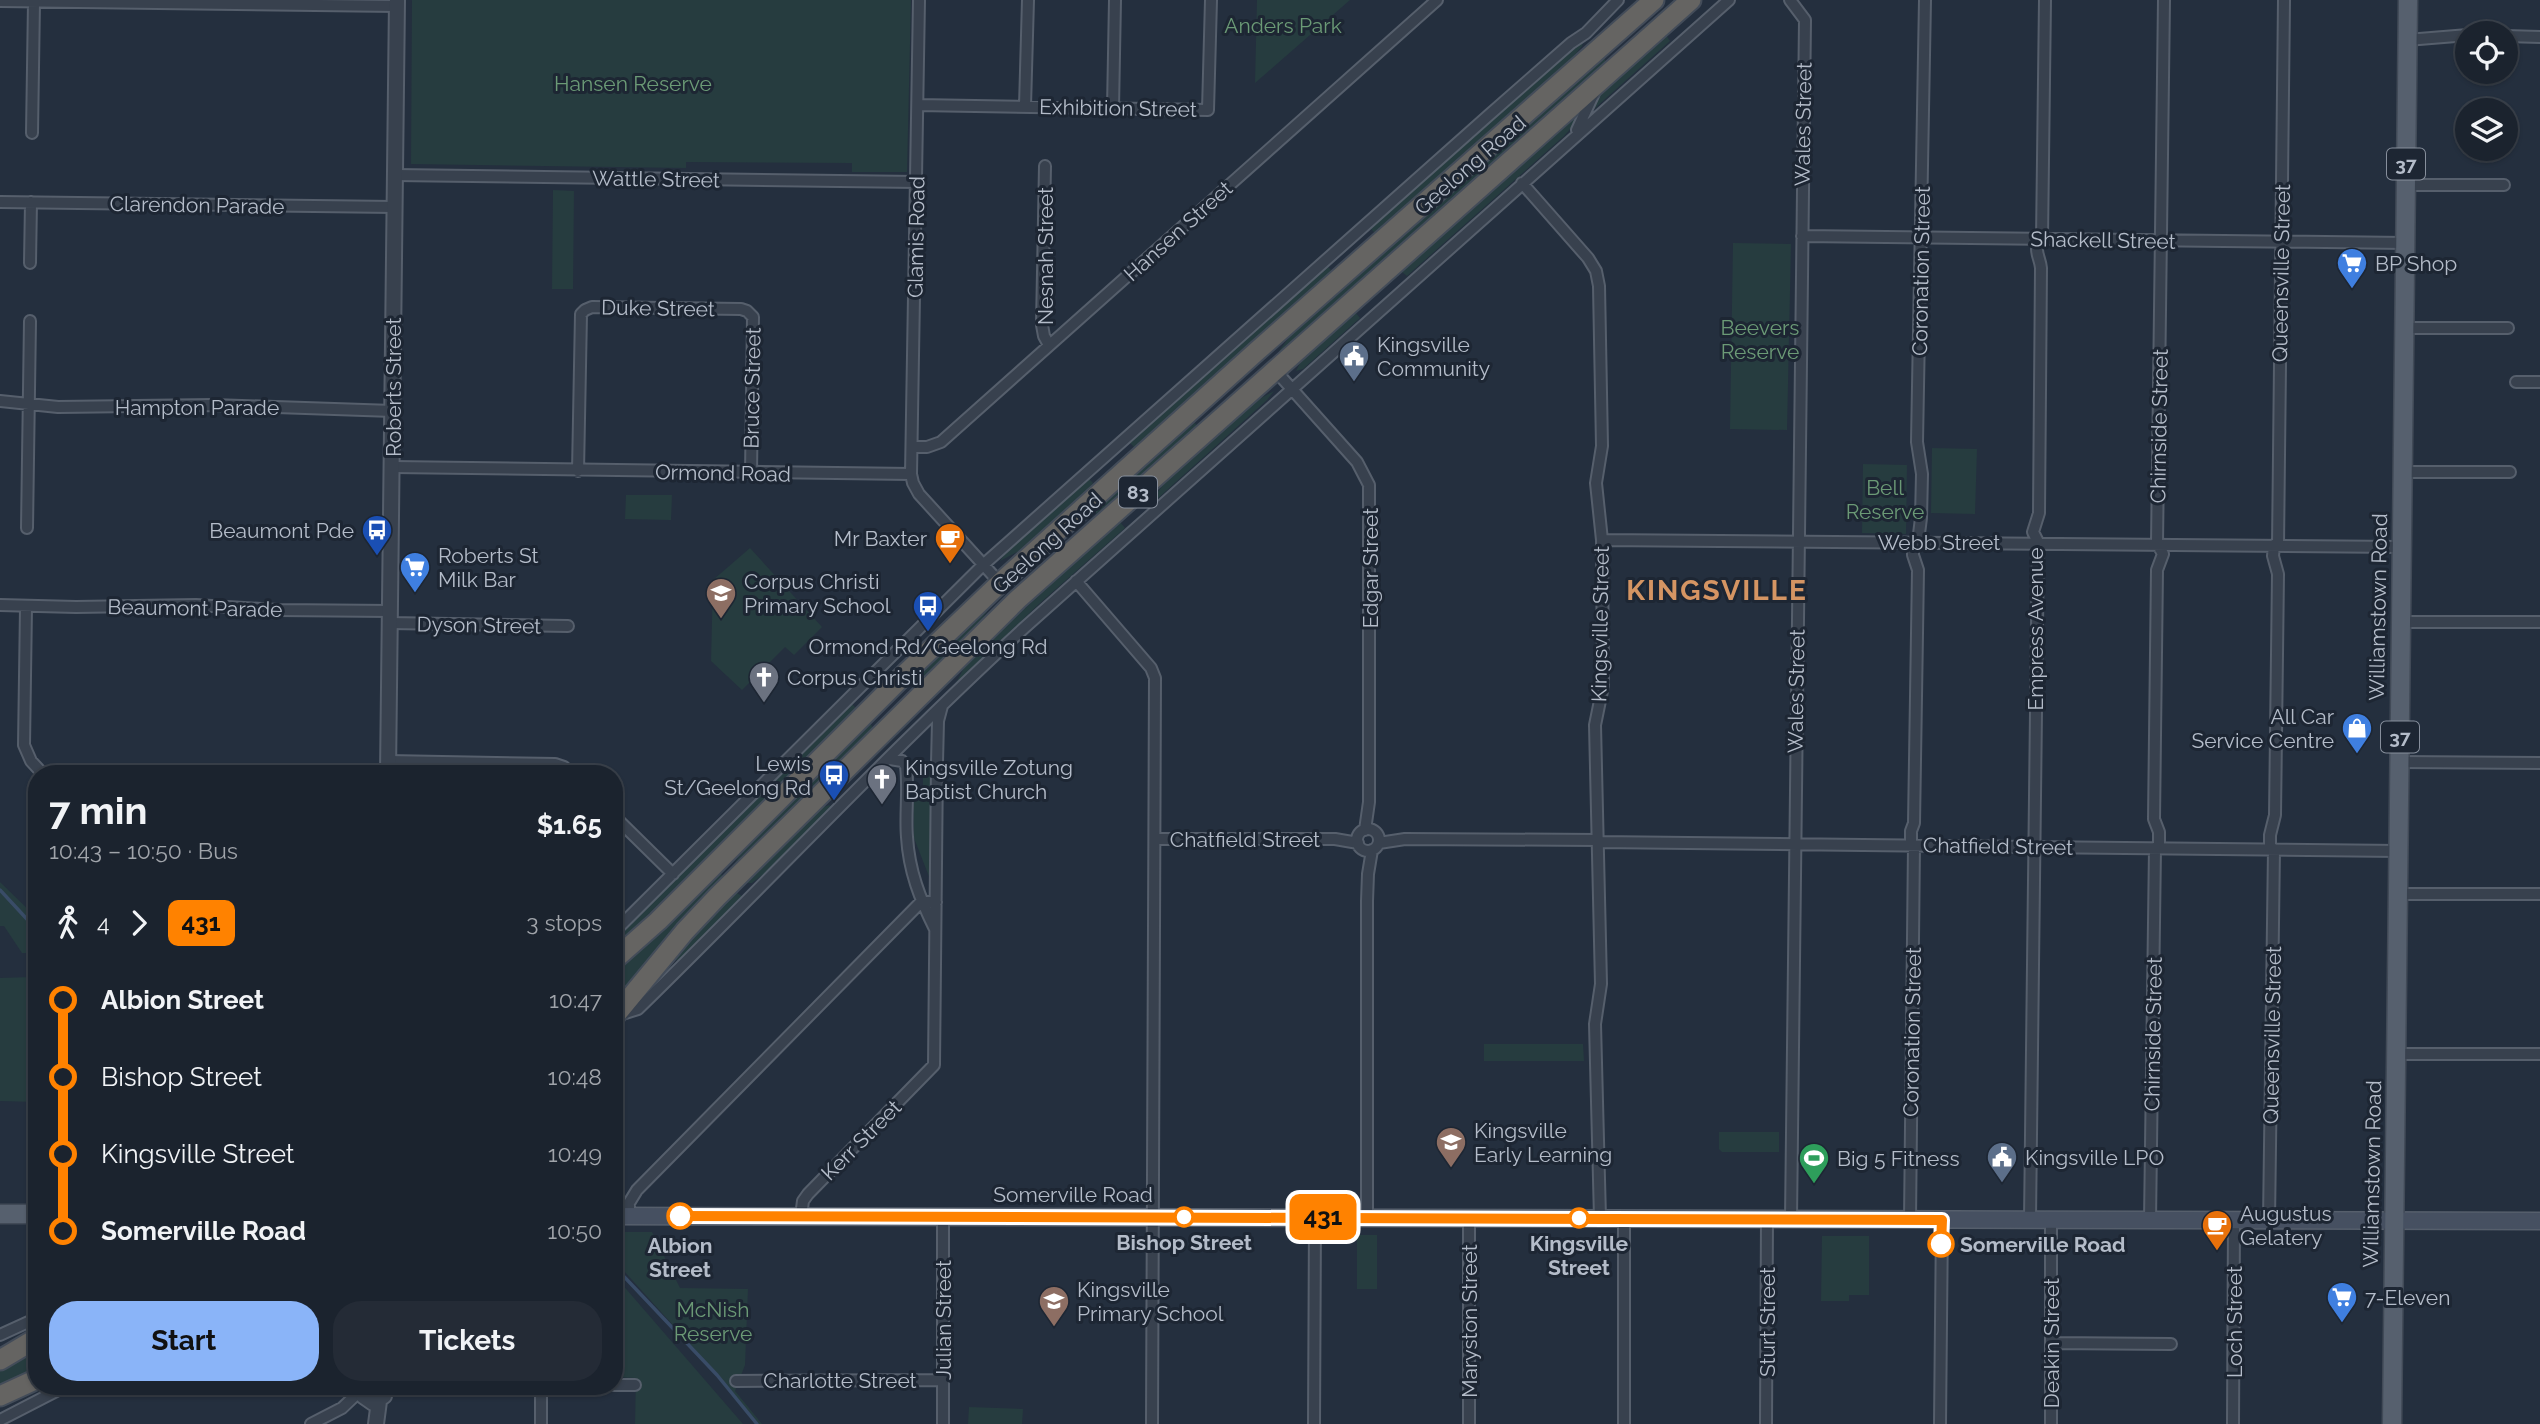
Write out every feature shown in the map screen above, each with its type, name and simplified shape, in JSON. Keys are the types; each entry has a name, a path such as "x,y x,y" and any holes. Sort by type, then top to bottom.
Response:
{"highway":[{"name":"Geelong Road","path":"623,952 658,921 1000,583 1257,351 1654,0"},
{"name":"Geelong Road","path":"623,1007 685,931 734,880 1017,600 1691,0"},
{"path":"1594,52 1629,55"},
{"path":"1257,351 1274,369"},
{"path":"1000,583 1017,600"},
{"path":"734,844 729,870 734,880"},
{"path":"0,1360 28,1345"},
{"path":"0,1396 28,1383"}],"main road":[{"name":"Williamstown Road","path":"2392,1424 2408,0"},
{"path":"0,1214 28,1214"},
{"name":"Somerville Road","path":"623,1216 2540,1221"}],"street":[{"name":"Glamis Road","path":"911,474 919,0"},
{"path":"1025,106 1028,0"},
{"path":"1113,108 1115,0"},
{"name":"Exhibition Street","path":"918,105 1208,110 1211,0"},
{"name":"Hansen Street","path":"912,447 927,447 941,442 1437,0"},
{"name":"Geelong Road","path":"623,923 983,565 1504,101 1586,33 1618,0"},
{"name":"Geelong Road","path":"623,1014 638,1009 942,706 1076,581 1729,0"},
{"name":"Wales Street","path":"1790,0 1805,20 1791,1219"},
{"name":"Coronation Street","path":"1910,1220 1911,831 1914,823 1918,570 1913,555 1922,507 1922,474 1917,442 1923,237 1925,0"},
{"name":"Empress Avenue","path":"2030,1220 2038,542 2033,532 2039,513 2041,268 2036,251 2042,239 2045,0"},
{"name":"Chirnside Street","path":"2150,1220 2159,832 2154,819 2157,570 2163,555 2157,543 2164,0"},
{"name":"Queensville Street","path":"2269,1221 2270,835 2275,822 2278,574 2273,558 2276,546 2284,0"},
{"path":"0,1 397,3"},
{"path":"32,133 34,2"},
{"name":"Roberts Street","path":"388,765 397,3"},
{"path":"1594,52 1596,22"},
{"path":"2518,36 2540,37"},
{"path":"2407,40 2455,37"},
{"name":"Geelong Road","path":"1575,136 1602,79"},
{"name":"Nesnah Street","path":"1045,166 1042,325 1049,345"},
{"name":"Wattle Street","path":"395,175 917,182"},
{"name":"Kingsville Street","path":"1522,183 1588,258 1597,275 1602,448 1596,483 1602,540 1603,691 1595,725 1601,984 1595,1024 1600,1218"},
{"path":"2406,185 2504,185"},
{"name":"Clarendon Parade","path":"0,202 394,207"},
{"path":"30,263 31,202"},
{"name":"Shackell Street","path":"1801,236 2405,243"},
{"name":"Duke Street","path":"578,471 580,317 585,310 593,307 741,309"},
{"name":"Bruce Street","path":"741,309 750,313 754,322 751,474"},
{"path":"27,528 30,321"},
{"path":"2404,328 2508,328"},
{"name":"Edgar Street","path":"1274,369 1360,465 1367,476 1370,490 1367,1217"},
{"path":"2516,382 2540,382"},
{"name":"Hampton Parade","path":"0,401 65,408 213,405 393,411"},
{"name":"Ormond Road","path":"393,467 751,474 911,474"},
{"path":"2402,472 2510,472"},
{"path":"911,474 916,490 1000,583"},
{"name":"Webb Street","path":"1602,540 2401,547"},
{"path":"1076,581 1151,668 1154,676 1152,1424"},
{"name":"Beaumont Parade","path":"0,605 184,605 390,617"},
{"path":"26,607 24,745 35,765"},
{"name":"Dyson Street","path":"390,617 568,626"},
{"path":"2401,622 2540,622"},
{"path":"936,932 938,726 942,706"},
{"path":"890,758 902,761 906,766 907,839 914,884 936,932"},
{"path":"2399,762 2540,763"},
{"path":"499,765 558,765"},
{"path":"623,825 673,874"},
{"name":"Chatfield Street","path":"1155,839 1405,839 2398,851"},
{"path":"734,880 747,890 762,885"},
{"path":"2398,894 2540,894"},
{"path":"623,1213 637,1190 921,902 936,902"},
{"name":"Kerr Street","path":"802,1216 803,1201 808,1194 932,1069 935,1059 936,932"},
{"path":"2396,1054 2540,1054"},
{"name":"Julian Street","path":"943,1217 943,1424"},
{"path":"1314,1424 1315,1217"},
{"name":"Maryston Street","path":"1469,1218 1469,1424"},
{"path":"1624,1219 1624,1424"},
{"name":"Sturt Street","path":"1766,1424 1767,1219"},
{"path":"1940,1424 1942,1220"},
{"name":"Deakin Street","path":"2051,1220 2051,1424"},
{"name":"Loch Street","path":"2233,1424 2234,1221"},
{"path":"0,1335 28,1322"},
{"path":"2050,1343 2171,1344"},
{"name":"Charlotte Street","path":"736,1381 943,1380"},
{"path":"623,1385 635,1385"},
{"path":"0,1420 49,1395"},
{"path":"311,1424 371,1395"},
{"path":"373,1395 373,1424"},
{"path":"541,1395 541,1424"}],"green space":[{"name":"Hansen Reserve","path":"412,0 911,0 907,172 852,172 852,163 686,162 686,168 411,164"},
{"name":"Anders Park","path":"1257,0 1350,0 1255,83"},
{"path":"1666,35 1670,41 1592,108 1607,87"},
{"path":"1583,42 1582,46 1564,68 1376,234 1370,228"},
{"path":"1601,59 1605,59 1605,64 1279,351 1293,332"},
{"path":"1577,115 1573,126 1564,136 1407,276 1402,272 1419,255"},
{"path":"553,190 574,191 573,289 552,289"},
{"name":"Beevers Reserve","path":"1733,243 1791,244 1787,430 1730,429"},
{"path":"1327,266 1331,270 1324,280 1138,446 1135,448 1130,443"},
{"path":"1355,312 1360,318 1303,369 1296,371 1302,359"},
{"path":"1274,391 1156,500 1154,497 1169,477 1254,402"},
{"path":"1195,423 1198,427 1096,514 1093,510 1175,437"},
{"name":"Bell Reserve","path":"1932,448 1977,449 1975,514 1931,513"},
{"name":"Bell Reserve","path":"1863,464 1907,465 1906,534 1862,533"},
{"path":"1089,479 1093,483 1086,492 1021,550 1000,561 1004,555"},
{"path":"626,495 672,495 671,520 625,519"},
{"path":"1120,522 1125,528 1039,604 956,683 968,660"},
{"path":"750,548 822,627 794,655 785,647 742,690 711,661 713,580"},
{"path":"993,602 979,624 924,679 919,677 919,673"},
{"path":"852,704 857,709 623,939 623,931"},
{"path":"870,721 873,730 734,864 744,849"},
{"path":"931,764 930,879 914,838 913,787 923,786 923,765"},
{"path":"829,805 833,808 769,870 752,883 745,883 813,814"},
{"path":"720,871 723,878 623,992 623,964"},
{"path":"0,882 28,909 28,953 22,953 4,926 0,926"},
{"path":"735,892 742,896 679,960 675,960 694,936"},
{"path":"28,977 28,1102 0,1101 0,978"},
{"path":"1484,1044 1583,1044 1584,1061 1484,1061"},
{"path":"1719,1132 1779,1132 1779,1152 1722,1152 1719,1149"},
{"name":"McNish Reserve","path":"623,1232 652,1232 680,1288 748,1289 745,1365 735,1391 762,1424 759,1424 623,1270"},
{"path":"1357,1235 1377,1235 1377,1289 1357,1289"},
{"path":"1822,1236 1869,1236 1869,1295 1849,1295 1849,1301 1821,1301"},
{"path":"623,1285 743,1424 635,1424 636,1378 623,1377"},
{"path":"28,1354 28,1372 0,1386 0,1371"},
{"path":"969,1407 1023,1409 1022,1424 968,1424"}],"waterway":[{"path":"0,890 28,920"},
{"path":"623,1276 717,1375 757,1424"}],"bus line":[{"name":"431","path":"680,1216 1942,1220 1941,1244"}],"place":[{"name":"BP Shop","path":"2352,290"},
{"name":"Kingsville Community","path":"1354,383"},
{"name":"Beaumont Pde","path":"377,557"},
{"name":"Mr Baxter","path":"950,565"},
{"name":"Roberts St Milk Bar","path":"415,594"},
{"name":"Corpus Christi Primary School","path":"721,620"},
{"name":"Ormond Rd/Geelong Rd","path":"928,633"},
{"name":"Corpus Christi","path":"764,704"},
{"name":"All Car Service Centre","path":"2357,755"},
{"name":"Lewis St/Geelong Rd","path":"834,802"},
{"name":"Kingsville Zotung Baptist Church","path":"882,806"},
{"name":"Kingsville Early Learning","path":"1451,1169"},
{"name":"Kingsville LPO","path":"2002,1184"},
{"name":"Big 5 Fitness","path":"1814,1185"},
{"name":"Albion Street","path":"680,1216"},
{"name":"Bishop Street","path":"1184,1217"},
{"name":"Kingsville Street","path":"1579,1218"},
{"name":"Somerville Road","path":"1941,1244"},
{"name":"Augustus Gelatery","path":"2217,1252"},
{"name":"7-Eleven","path":"2342,1324"},
{"name":"Kingsville Primary School","path":"1054,1328"}],"district":[{"name":"KINGSVILLE","path":"1717,590"}]}
